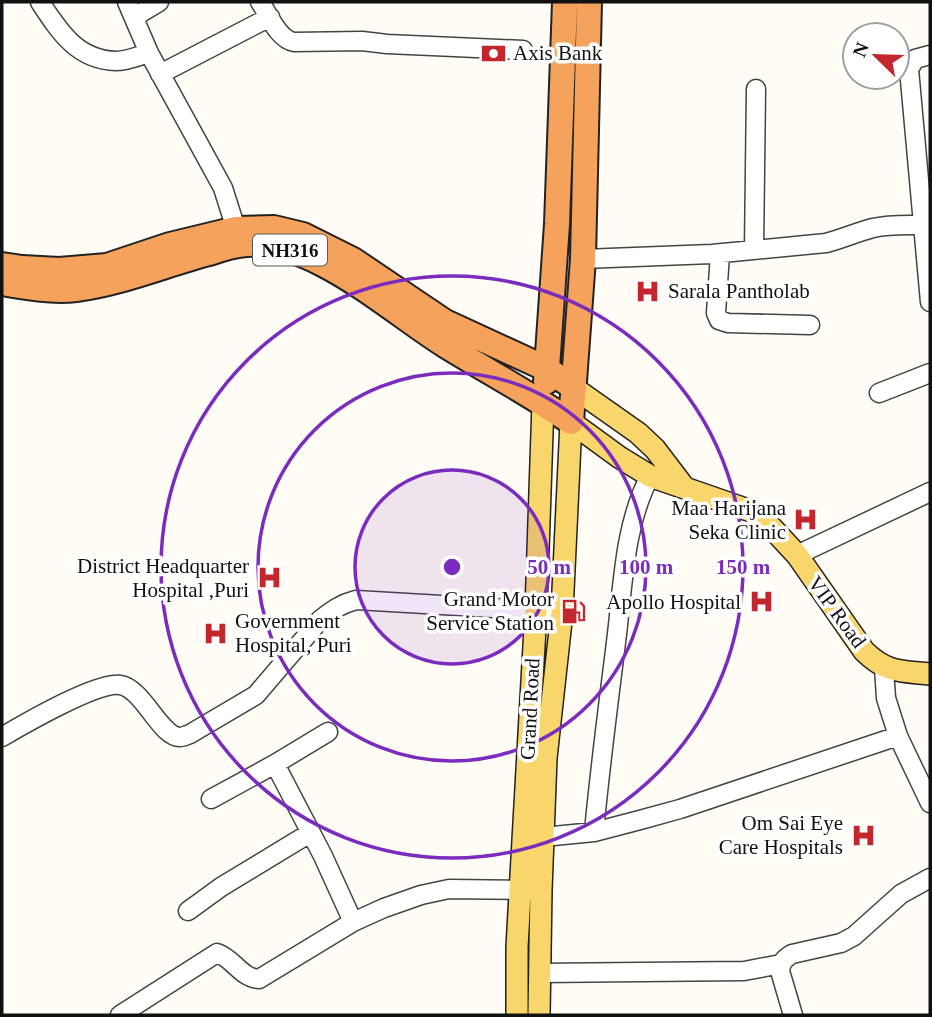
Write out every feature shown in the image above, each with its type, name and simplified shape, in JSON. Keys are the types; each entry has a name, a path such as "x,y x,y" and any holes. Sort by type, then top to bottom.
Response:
{"highway":[{"path":"543,403 557,224 565,2"},
{"path":"572,422 583,259 589,2"},
{"name":"NH316","path":"2,283 24,288 73,290 116,281 170,245 236,229 274,228 303,235 353,260 445,322 547,369"},
{"name":"NH316","path":"2,264 22,268 71,269 147,262 241,244 274,245 297,252 350,280 443,344 572,422"},
{"path":"547,369 574,388"}],"main road":[{"path":"574,388 638,433 655,449 684,487"},
{"name":"Grand Road","path":"539,1015 539,973 530,890 543,403"},
{"name":"Grand Road","path":"517,1015 517,947 542,837 546,758 562,612 572,422"},
{"name":"VIP Road","path":"572,422 650,476 751,511 772,528 797,555 873,659 884,668 930,674"}],"street":[{"path":"40,2 66,39 76,48 114,61 149,53"},
{"path":"159,2 131,9 149,53 223,188 236,229"},
{"path":"160,74 265,9 287,41 362,41 523,50"},
{"path":"930,55 915,59 909,69 923,155 923,225 930,302"},
{"path":"754,250 756,89"},
{"path":"583,259 720,254 826,243 873,228 923,225"},
{"path":"720,254 716,313 719,320 727,323 810,324"},
{"path":"878,393 930,373"},
{"path":"594,832 600,761 626,558 634,518 650,476"},
{"path":"797,555 930,492"},
{"path":"2,737 36,717 98,689 122,685 136,695 172,735 180,737 190,734 256,695 320,620 342,603 356,600 562,612"},
{"path":"884,668 886,698 898,736 930,803"},
{"path":"211,799 328,732"},
{"path":"542,837 594,832 680,808 898,736"},
{"path":"275,764 354,922"},
{"path":"188,911 221,887 310,833"},
{"path":"793,1015 780,971 785,958 841,943 854,936 901,894 930,878"},
{"path":"120,1015 217,953 248,977 259,979 354,922 421,895 449,889 530,890"},
{"path":"539,973 744,971 781,964"}],"place":[{"name":"Axis Bank","path":"493,53"},
{"name":"Sarala Pantholab","path":"648,291"},
{"name":"Maa Harijana Seka Clinic","path":"806,520"},
{"name":"District Headquarter Hospital ,Puri","path":"269,578"},
{"name":"Apollo Hospital","path":"761,602"},
{"name":"Grand Motor Service Station","path":"574,611"},
{"name":"Government Hospital, Puri","path":"215,633"},
{"name":"Om Sai Eye Care Hospitals","path":"863,835"}]}
